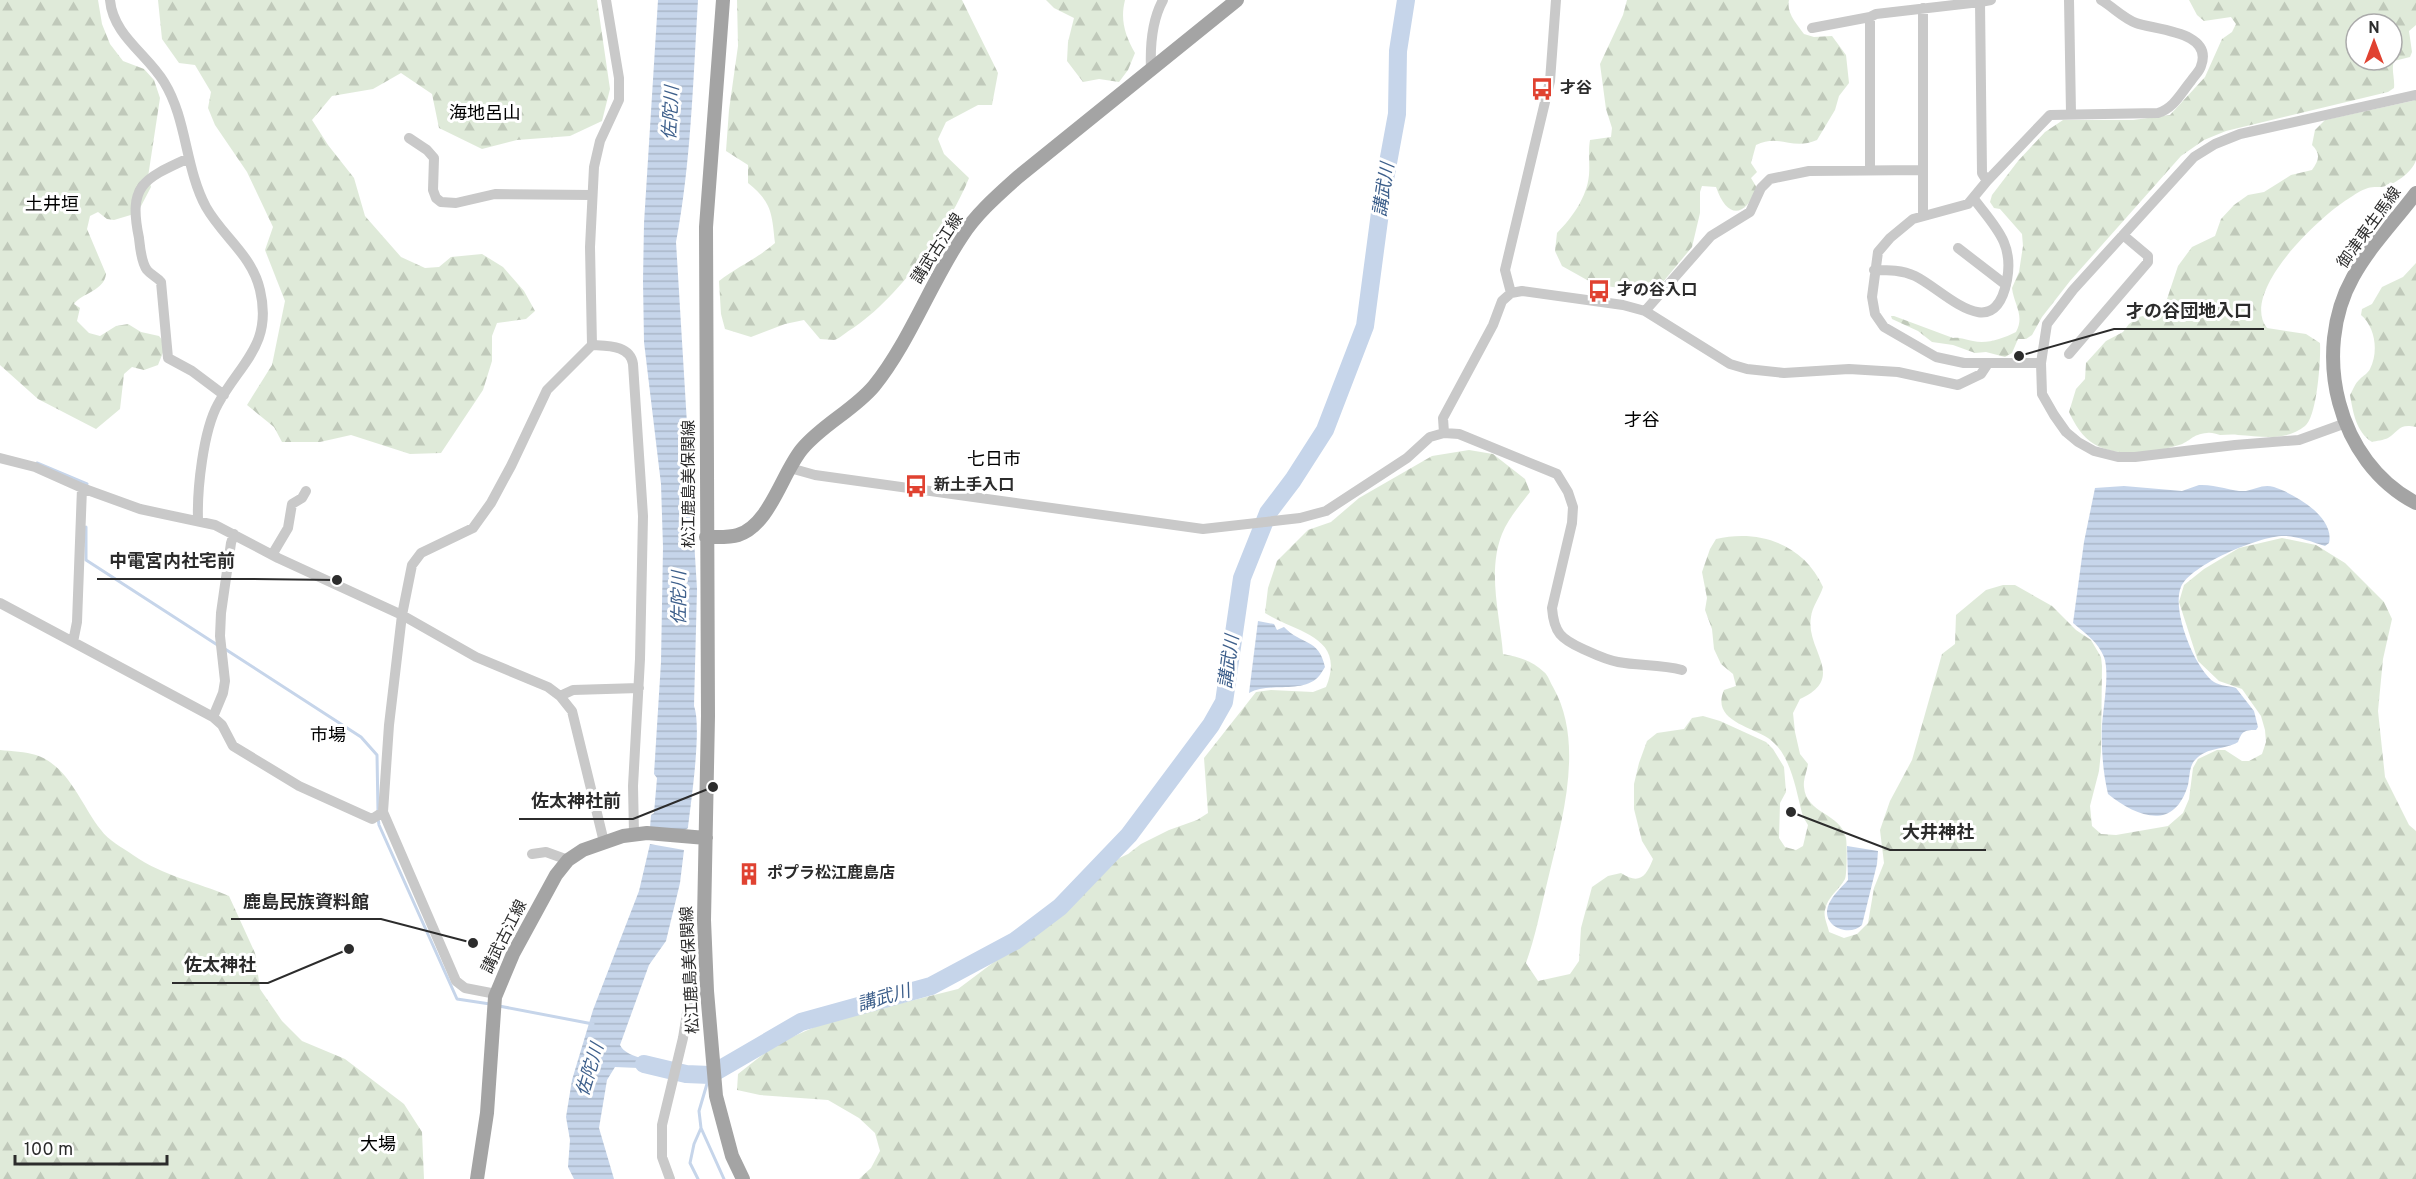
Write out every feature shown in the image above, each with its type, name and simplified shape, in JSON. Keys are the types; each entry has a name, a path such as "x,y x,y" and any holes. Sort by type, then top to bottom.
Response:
{"main road":[{"name":"松江鹿島美保関線","path":"723,0 706,227 708,716 704,920 707,991 716,1096 732,1156 743,1179"},
{"name":"講武古江線","path":"706,537 738,535 752,528 763,515 810,439 873,387 888,366 962,235 987,206 1018,177 1237,0"},
{"name":"御津東生馬線","path":"2416,193 2370,251 2353,278 2335,328 2332,356 2334,379 2346,423 2356,445 2391,486 2416,503"},
{"name":"講武古江線","path":"477,1179 486,1113 495,1001 513,954 556,875 567,861 583,850 604,842 641,834 706,838"}],"street":[{"path":"110,0 114,18 127,39 164,82 173,103 198,188 207,208 255,271 261,291 260,334 252,355 217,405 211,423 197,496 198,520"},
{"path":"495,1001 465,988 456,981 380,814 389,725 406,587 416,558 421,552 473,528 491,503 506,476 547,390 592,345 590,247 594,167 600,141 619,100 619,78 606,0"},
{"path":"1151,69 1150,47 1159,7 1163,0"},
{"path":"1511,293 1504,270 1550,81 1556,0"},
{"path":"2070,0 2071,113"},
{"path":"2041,363 1950,362 1936,357 1884,327 1879,320 1872,305 1874,270 1878,252 1902,226 1923,215 1960,208 1974,199 1987,181 2050,115 2158,113 2167,110 2201,66 2203,56 2200,45 2181,34 2137,24 2126,19 2101,0"},
{"path":"1812,27 1876,14 1986,1 1982,173 1987,181"},
{"path":"1923,8 1923,215"},
{"path":"1870,17 1870,170"},
{"path":"2346,423 2299,440 2235,445 2135,458 2107,456 2078,442 2066,432 2042,394 2041,363 2047,324 2073,290 2194,157 2215,144 2260,129 2416,95"},
{"path":"409,138 427,150 434,158 433,190 436,198 441,202 450,204 495,194 592,195"},
{"path":"189,158 159,173 140,190 135,202 136,225 146,269 161,282 168,358 192,371 224,395"},
{"path":"1645,311 1711,236 1750,212 1761,188 1770,179 1809,171 1923,170"},
{"path":"1874,270 1899,271 1915,276 1972,312 1983,312 1992,308 2000,300 2006,285 2009,265 2007,246 1974,199"},
{"path":"2069,354 2148,262 2148,256 2123,235"},
{"path":"1958,248 2006,285"},
{"path":"1444,433 1443,418 1493,325 1502,301 1511,293 1522,291 1623,305 1645,311 1730,364 1767,372 1849,369 1898,372 1958,385 1981,374 1987,364"},
{"path":"592,345 621,349 632,357 643,516 639,688 633,786 641,834"},
{"path":"790,468 815,475 1203,529 1314,516 1326,511 1407,458 1430,437 1444,433 1459,434 1557,474 1568,492 1573,507 1572,524 1552,608 1553,620 1558,633 1565,640 1617,662 1664,665 1682,670"},
{"path":"0,458 34,467 82,488 140,509 198,520 234,534 272,555 402,615 476,657 548,687 561,696 572,711 604,842"},
{"path":"73,642 77,621 82,488"},
{"path":"272,555 288,528 292,504 302,498 306,490"},
{"path":"213,717 223,693 225,681 221,648 223,595 234,534"},
{"path":"0,603 213,717 222,725 233,746 265,767 372,819 380,814"},
{"path":"561,696 573,690 639,688"},
{"path":"532,854 546,852 567,861"},
{"path":"670,1179 664,1167 660,1140 690,1000 707,991"}],"green space":[{"path":"0,0 98,0 102,24 110,44 123,61 144,69 154,80 160,98 148,177 151,187 140,208 134,214 114,220 107,219 98,212 90,216 87,229 106,274 97,288 74,304 80,308 77,321 89,333 100,336 116,326 128,324 141,332 159,336 163,341 164,350 158,365 144,370 132,367 124,374 120,409 96,429 38,399 0,365"},
{"path":"158,0 597,0 610,89 602,121 570,136 517,140 482,149 439,128 432,94 401,73 373,89 332,96 312,120 354,178 365,216 401,257 425,268 439,267 451,257 482,254 503,267 524,291 535,311 526,319 497,323 492,336 492,361 483,390 441,453 410,454 351,435 320,442 282,442 274,427 247,405 272,365 285,301 265,250 273,227 247,172 215,125 208,108 211,92 195,65 179,63 162,39"},
{"path":"737,0 962,0 998,73 992,105 978,105 946,122 938,139 944,154 969,178 948,219 903,282 867,317 834,340 820,339 804,320 785,324 751,337 725,329 721,314 719,281 775,243 769,209 762,196 748,183 748,165 726,151 738,46"},
{"path":"1046,0 1125,0 1124,27 1135,53 1128,70 1119,82 1099,79 1083,82 1067,61 1068,42 1074,18 1054,8"},
{"path":"1627,0 1789,0 1791,14 1804,34 1814,37 1832,36 1846,55 1849,83 1839,96 1835,110 1817,140 1800,144 1772,141 1756,145 1751,163 1757,172 1751,178 1757,188 1742,209 1736,211 1725,205 1716,187 1702,186 1700,213 1692,247 1663,282 1638,290 1596,285 1562,266 1555,251 1557,233 1573,214 1588,183 1590,140 1611,137 1612,128 1606,109 1600,64 1623,15"},
{"path":"2189,0 2416,0 2416,25 2409,31 2412,52 2410,57 2404,58 2404,12 2344,12 2344,72 2393,72 2394,88 2388,92 2226,131 2204,140 2181,156 2070,281 2042,317 2032,335 2026,339 2018,339 2012,353 2005,357 1986,352 1975,353 1953,345 1932,342 1918,331 1892,319 1891,316 1894,316 1953,338 1978,342 1994,340 2016,332 2019,315 2012,288 2019,272 2023,246 2022,234 2000,209 1994,208 1990,202 1992,195 2018,161 2045,132 2063,120 2133,120 2170,115 2205,77 2222,39 2232,32 2236,24 2231,17 2204,21 2197,15"},
{"path":"2416,100 2416,160 2412,168 2400,179 2384,187 2370,187 2363,190 2335,208 2302,238 2286,257 2264,295 2261,313 2267,328 2306,334 2320,343 2315,400 2313,411 2305,426 2289,434 2273,437 2202,434 2179,445 2136,453 2103,448 2086,438 2069,412 2076,389 2085,379 2086,363 2106,341 2123,332 2129,324 2139,317 2155,313 2165,305 2178,266 2192,247 2215,236 2221,219 2234,205 2248,195 2264,192 2291,175 2312,170 2318,157 2312,145 2315,130 2325,120"},
{"path":"2416,263 2416,427 2400,428 2388,438 2372,442 2359,427 2350,395 2357,382 2370,369 2374,355 2374,340 2370,326 2361,315 2362,309 2372,304 2382,287 2403,277"},
{"path":"1469,450 1493,454 1525,479 1530,492 1514,512 1502,534 1495,563 1503,654 1530,662 1545,673 1563,709 1568,732 1568,782 1564,807 1533,942 1526,963 1538,981 1570,974 1579,961 1581,928 1592,887 1608,876 1621,873 1637,879 1645,875 1653,859 1642,841 1634,809 1634,784 1647,741 1657,733 1684,729 1692,718 1703,716 1720,721 1766,742 1784,767 1786,792 1780,803 1779,838 1785,847 1796,850 1803,846 1808,825 1802,815 1785,758 1770,739 1734,721 1723,708 1721,700 1724,690 1736,686 1733,674 1721,664 1714,649 1712,629 1705,610 1707,598 1702,572 1716,539 1748,536 1778,543 1792,550 1804,560 1815,572 1823,587 1811,617 1811,629 1823,672 1821,682 1814,691 1800,699 1793,713 1800,754 1808,764 1804,784 1806,796 1811,803 1838,823 1846,838 1845,879 1828,901 1825,912 1829,932 1844,938 1857,934 1868,923 1874,888 1884,863 1880,830 1890,801 1912,760 1942,654 1955,644 1956,615 1986,590 2003,585 2015,585 2052,606 2076,630 2091,640 2101,657 2101,752 2099,771 2090,806 2092,826 2101,834 2116,835 2168,826 2183,813 2189,799 2193,768 2198,759 2217,750 2225,750 2242,761 2249,761 2262,754 2266,742 2261,716 2242,689 2219,681 2198,661 2179,602 2184,585 2204,569 2239,548 2282,538 2316,545 2345,563 2384,602 2392,619 2383,659 2378,711 2385,777 2409,825 2416,831 2416,1179 859,1179 871,1168 880,1151 875,1133 859,1118 828,1100 760,1095 737,1090 738,1074 776,1044 826,1022 958,989 1074,902 1109,863 1128,854 1141,844 1208,813 1204,758 1256,692 1271,690 1313,692 1326,687 1331,670 1330,657 1324,646 1315,638 1265,613 1268,588 1277,561 1308,530 1331,522 1359,498 1432,456"},
{"path":"0,750 23,752 47,760 66,777 104,834 133,855 168,874 229,896 255,953 260,989 282,1021 302,1041 345,1059 404,1104 422,1132 424,1179 0,1179"}],"water":[{"name":"佐陀川","path":"658,0 698,0 688,152 676,242 697,589 694,706 697,730 688,828 685,830 650,828 651,815 654,813 657,778 654,774 661,662 663,547 661,484 644,342 643,281 644,223"},
{"path":"2199,485 2241,491 2263,486 2283,490 2312,508 2320,516 2329,533 2329,543 2325,546 2285,536 2260,540 2212,561 2187,578 2181,587 2179,610 2182,624 2199,665 2214,682 2236,688 2254,711 2258,727 2256,730 2244,732 2238,742 2233,745 2200,755 2192,764 2182,800 2164,815 2154,816 2131,809 2108,794 2102,743 2106,664 2091,638 2073,623 2084,542 2095,488 2124,486 2182,491"},
{"path":"1258,621 1274,624 1277,630 1284,627 1290,633 1314,646 1325,667 1317,678 1301,686 1266,688 1249,693"},
{"name":"佐陀川","path":"650,844 684,850 680,883 666,941 649,965 620,1045 634,1056 668,1065 666,1075 640,1068 615,1067 607,1080 599,1128 614,1179 574,1179 568,1167 570,1140 566,1117 572,1080 593,1010 639,891"},
{"path":"1847,846 1878,851 1862,925 1852,930 1835,926 1828,917 1827,911 1832,898 1848,880"}],"waterway":[{"name":"講武川","path":"644,1064 686,1074 710,1075 801,1022 931,986 1015,941 1060,907 1129,835 1211,725 1224,702 1242,578 1268,513 1293,480 1325,430 1365,326 1383,190 1397,114 1398,51 1406,0"},
{"path":"37,463 87,484"},
{"path":"86,527 86,560 219,646"},
{"path":"225,649 361,737 377,755 378,811"},
{"path":"378,818 379,825 457,999 490,1004"},
{"path":"499,1006 593,1024"},
{"name":"講武川","path":"698,1179 690,1163 694,1144 701,1128 699,1111 709,1077"},
{"path":"701,1128 724,1179"}],"place":[{"name":"才谷","path":"1542,89"},
{"name":"才の谷入口","path":"1599,291"},
{"name":"才の谷団地入口","path":"2019,356"},
{"name":"新土手入口","path":"916,486"},
{"name":"中電宮内社宅前","path":"337,580"},
{"name":"佐太神社前","path":"713,787"},
{"name":"大井神社","path":"1791,812"},
{"name":"ポプラ松江鹿島店","path":"749,874"},
{"name":"鹿島民族資料館","path":"473,943"},
{"name":"佐太神社","path":"349,949"}],"district":[{"name":"海地呂山","path":"485,114"},
{"name":"土井垣","path":"52,205"},
{"name":"才谷","path":"1642,421"},
{"name":"七日市","path":"994,460"},
{"name":"市場","path":"328,736"},
{"name":"大場","path":"378,1145"}]}
